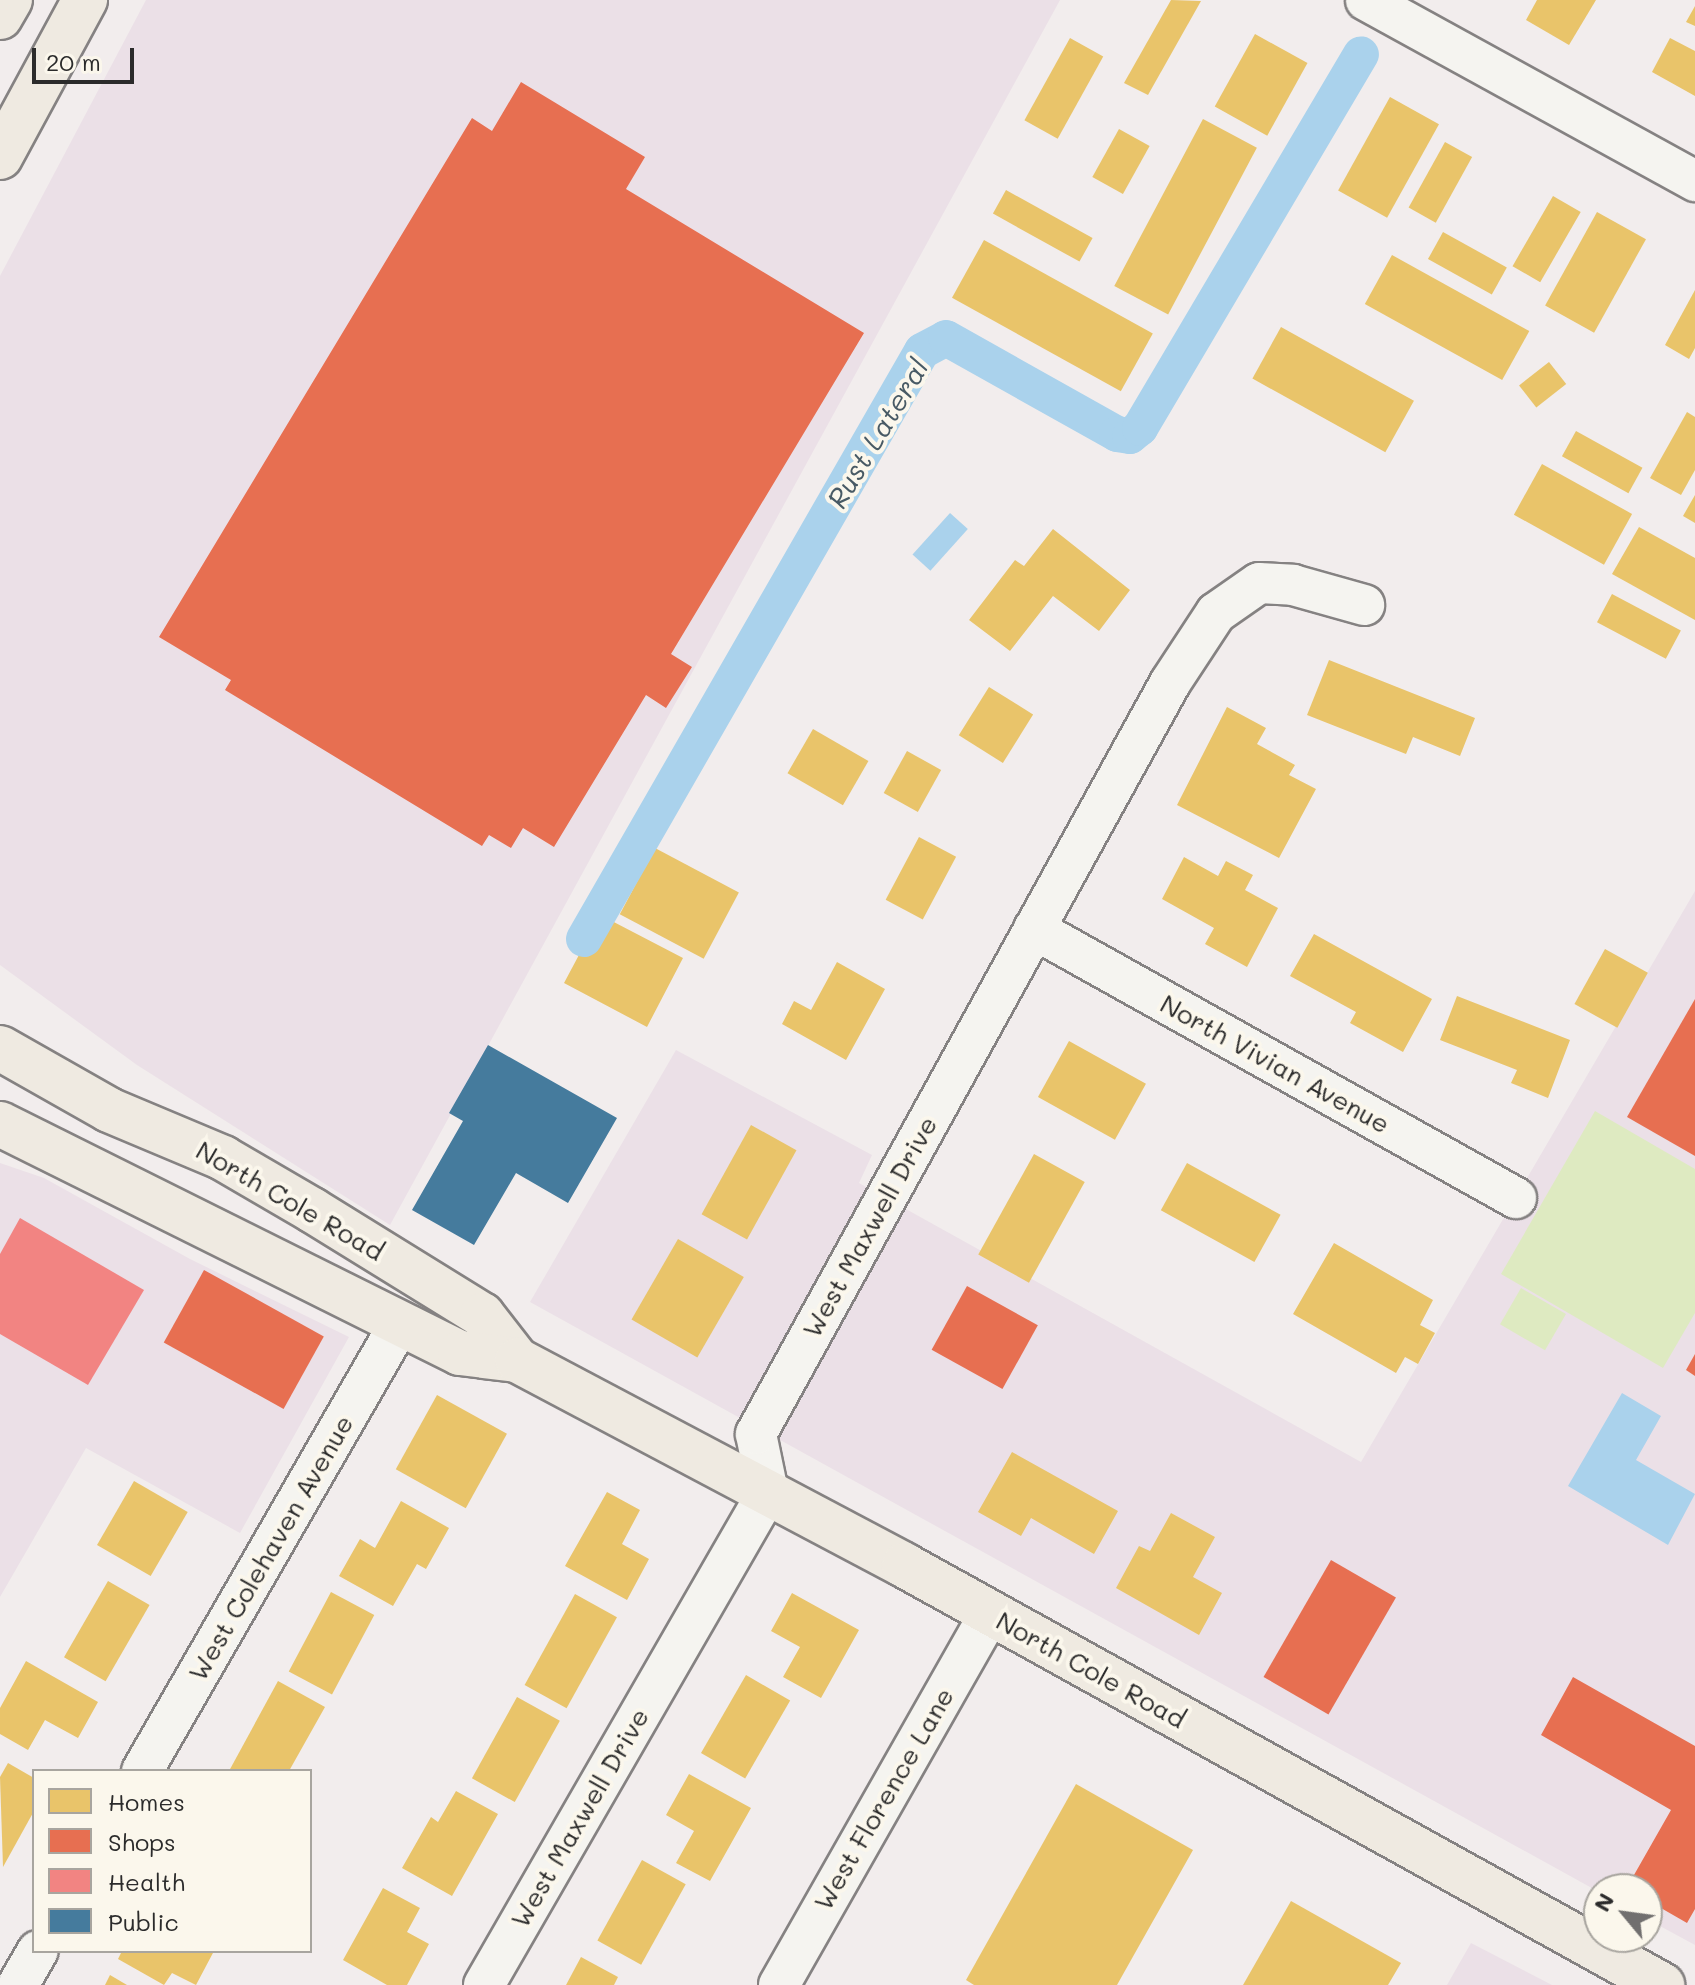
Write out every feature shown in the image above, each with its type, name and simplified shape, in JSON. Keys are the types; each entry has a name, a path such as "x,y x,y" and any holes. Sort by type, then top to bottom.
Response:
{"main road":[{"path":"0,17 10,0"},
{"path":"0,157 85,0"},
{"name":"North Cole Road","path":"0,1048 109,1110 223,1158 312,1210 482,1315 517,1360"},
{"name":"North Cole Road","path":"0,1124 460,1353 517,1360 990,1613 1662,1985"}],"street":[{"path":"1369,1 1695,181"},
{"name":"West Maxwell Drive","path":"484,1985 768,1492 756,1434 1170,683 1216,613 1259,583 1293,585 1364,605"},
{"name":"North Vivian Avenue","path":"1034,929 1516,1198"},
{"name":"West Colehaven Avenue","path":"143,1769 399,1325"},
{"name":"West Florence Lane","path":"779,1985 990,1613"},
{"path":"18,1985 37,1953"}],"shaded area":[{"path":"146,0 1060,0 390,1225 137,1065 0,965 0,276"},
{"path":"1695,891 1695,1945 1663,1928 1663,1873 1583,1873 1583,1883 530,1302 676,1050 872,1155 859,1183 1361,1462"},
{"path":"0,1163 44,1178 190,1259 349,1337 240,1533 86,1448 0,1597"},
{"path":"1471,1943 1552,1985 1447,1985"}],"green space":[{"path":"1595,1111 1695,1169 1695,1313 1663,1368 1501,1274"},
{"path":"1521,1288 1566,1314 1545,1350 1500,1324"}],"water":[{"path":"950,513 968,529 930,571 913,555"},
{"path":"1622,1393 1661,1416 1636,1460 1695,1494 1668,1545 1568,1486"}],"building: Homes":[{"path":"1171,0 1201,1 1148,95 1124,83"},
{"path":"1537,0 1596,0 1569,45 1526,20"},
{"path":"1695,6 1695,26 1686,22"},
{"path":"1255,34 1307,63 1267,136 1215,107"},
{"path":"1070,38 1103,56 1058,139 1024,120"},
{"path":"1670,38 1695,51 1695,96 1652,72"},
{"path":"1390,97 1439,124 1387,218 1338,191"},
{"path":"1203,119 1257,148 1168,315 1114,286"},
{"path":"1119,129 1150,146 1123,194 1092,177"},
{"path":"1445,142 1472,157 1436,223 1409,208"},
{"path":"1006,190 1093,238 1079,262 993,214"},
{"path":"1553,196 1581,212 1540,282 1512,266"},
{"path":"1597,212 1646,239 1594,333 1545,306"},
{"path":"1443,232 1507,267 1492,295 1428,259"},
{"path":"984,240 1153,334 1121,391 952,298"},
{"path":"1392,255 1529,331 1502,380 1365,304"},
{"path":"1695,290 1695,348 1689,359 1665,345"},
{"path":"1281,327 1414,401 1385,452 1252,379"},
{"path":"1549,362 1566,384 1536,407 1519,385"},
{"path":"1687,412 1695,417 1695,470 1681,495 1650,478"},
{"path":"1576,431 1642,468 1628,493 1562,456"},
{"path":"1542,464 1632,514 1604,565 1514,515"},
{"path":"1695,495 1695,523 1683,516"},
{"path":"1639,527 1695,558 1695,620 1612,574"},
{"path":"1053,529 1130,590 1099,631 1053,596 1010,651 969,620 1015,560 1024,566"},
{"path":"1612,594 1681,631 1666,659 1597,622"},
{"path":"1329,660 1475,718 1460,756 1413,737 1406,754 1307,715"},
{"path":"989,687 1033,715 1003,763 959,735"},
{"path":"1227,707 1266,728 1257,744 1295,765 1289,775 1316,789 1279,858 1177,805"},
{"path":"813,729 868,761 843,805 788,773"},
{"path":"907,751 941,770 918,812 884,793"},
{"path":"919,837 956,857 923,919 886,900"},
{"path":"655,848 739,893 704,959 620,914"},
{"path":"1184,857 1218,876 1226,861 1253,875 1245,890 1278,908 1247,967 1205,944 1214,928 1162,899"},
{"path":"608,919 683,958 647,1027 564,983 588,938 596,942"},
{"path":"1314,934 1432,999 1403,1052 1350,1023 1356,1012 1290,976"},
{"path":"1605,949 1648,973 1617,1028 1574,1004"},
{"path":"837,962 885,989 846,1060 782,1024 794,1001 811,1010"},
{"path":"1457,996 1570,1040 1548,1098 1511,1083 1517,1070 1440,1040"},
{"path":"1069,1041 1146,1084 1115,1140 1038,1097"},
{"path":"751,1125 796,1150 747,1239 702,1214"},
{"path":"1034,1154 1085,1182 1029,1283 978,1255"},
{"path":"1187,1163 1281,1215 1254,1262 1161,1210"},
{"path":"678,1239 744,1277 697,1358 632,1320"},
{"path":"1334,1243 1433,1300 1420,1325 1435,1333 1418,1364 1405,1357 1396,1373 1293,1314"},
{"path":"437,1395 507,1434 466,1508 396,1469"},
{"path":"1012,1452 1118,1511 1094,1554 1031,1518 1021,1536 978,1512"},
{"path":"134,1481 188,1512 151,1576 97,1545"},
{"path":"607,1492 640,1510 622,1544 649,1559 627,1600 565,1566"},
{"path":"401,1501 449,1528 426,1569 417,1564 393,1606 339,1576 360,1539 375,1548"},
{"path":"1171,1513 1215,1537 1193,1577 1222,1593 1199,1635 1116,1588 1139,1546 1150,1551"},
{"path":"108,1581 150,1605 106,1681 64,1657"},
{"path":"331,1592 374,1615 332,1694 289,1671"},
{"path":"792,1593 859,1630 821,1698 783,1677 800,1647 771,1631"},
{"path":"575,1594 617,1617 567,1708 525,1685"},
{"path":"26,1661 98,1702 78,1738 45,1720 28,1750 0,1734 0,1708"},
{"path":"746,1675 790,1700 745,1778 701,1753"},
{"path":"278,1681 325,1707 290,1769 230,1769"},
{"path":"517,1697 560,1721 515,1802 472,1778"},
{"path":"8,1763 32,1777 32,1815 3,1867 0,1777"},
{"path":"689,1774 751,1808 710,1881 676,1863 694,1831 666,1815"},
{"path":"1076,1784 1193,1850 1117,1985 974,1985 966,1980"},
{"path":"456,1791 498,1814 452,1896 402,1868 431,1817 438,1822"},
{"path":"642,1860 686,1884 641,1965 597,1940"},
{"path":"383,1888 420,1908 407,1932 429,1944 407,1985 387,1985 343,1960"},
{"path":"1291,1901 1401,1963 1388,1985 1243,1985"},
{"path":"121,1953 213,1953 196,1985 172,1973 164,1985 118,1959"},
{"path":"581,1957 618,1977 614,1985 566,1985"},
{"path":"110,1975 127,1985 105,1985"}],"building: Shops":[{"path":"521,82 645,157 626,189 864,333 671,654 692,667 666,708 646,695 554,847 523,828 511,848 489,835 482,846 225,690 231,680 159,637 472,118 492,131"},
{"path":"1695,999 1695,1156 1627,1117"},
{"path":"204,1270 324,1336 284,1409 164,1343"},
{"path":"967,1286 1038,1325 1002,1389 932,1350"},
{"path":"1695,1354 1695,1376 1686,1370"},
{"path":"1331,1560 1396,1598 1328,1714 1264,1677"},
{"path":"1573,1677 1695,1746 1695,1909 1687,1923 1663,1909 1663,1873 1635,1873 1671,1810 1541,1735"}],"building: Health":[{"path":"20,1218 144,1290 88,1385 0,1334 0,1254"}],"building: Public":[{"path":"488,1045 617,1118 568,1203 516,1173 474,1245 412,1210 463,1121 449,1113"}],"waterway":[{"name":"Rust Lateral","path":"584,939 922,351 946,338 1117,434 1130,436 1140,428 1361,54"}]}
